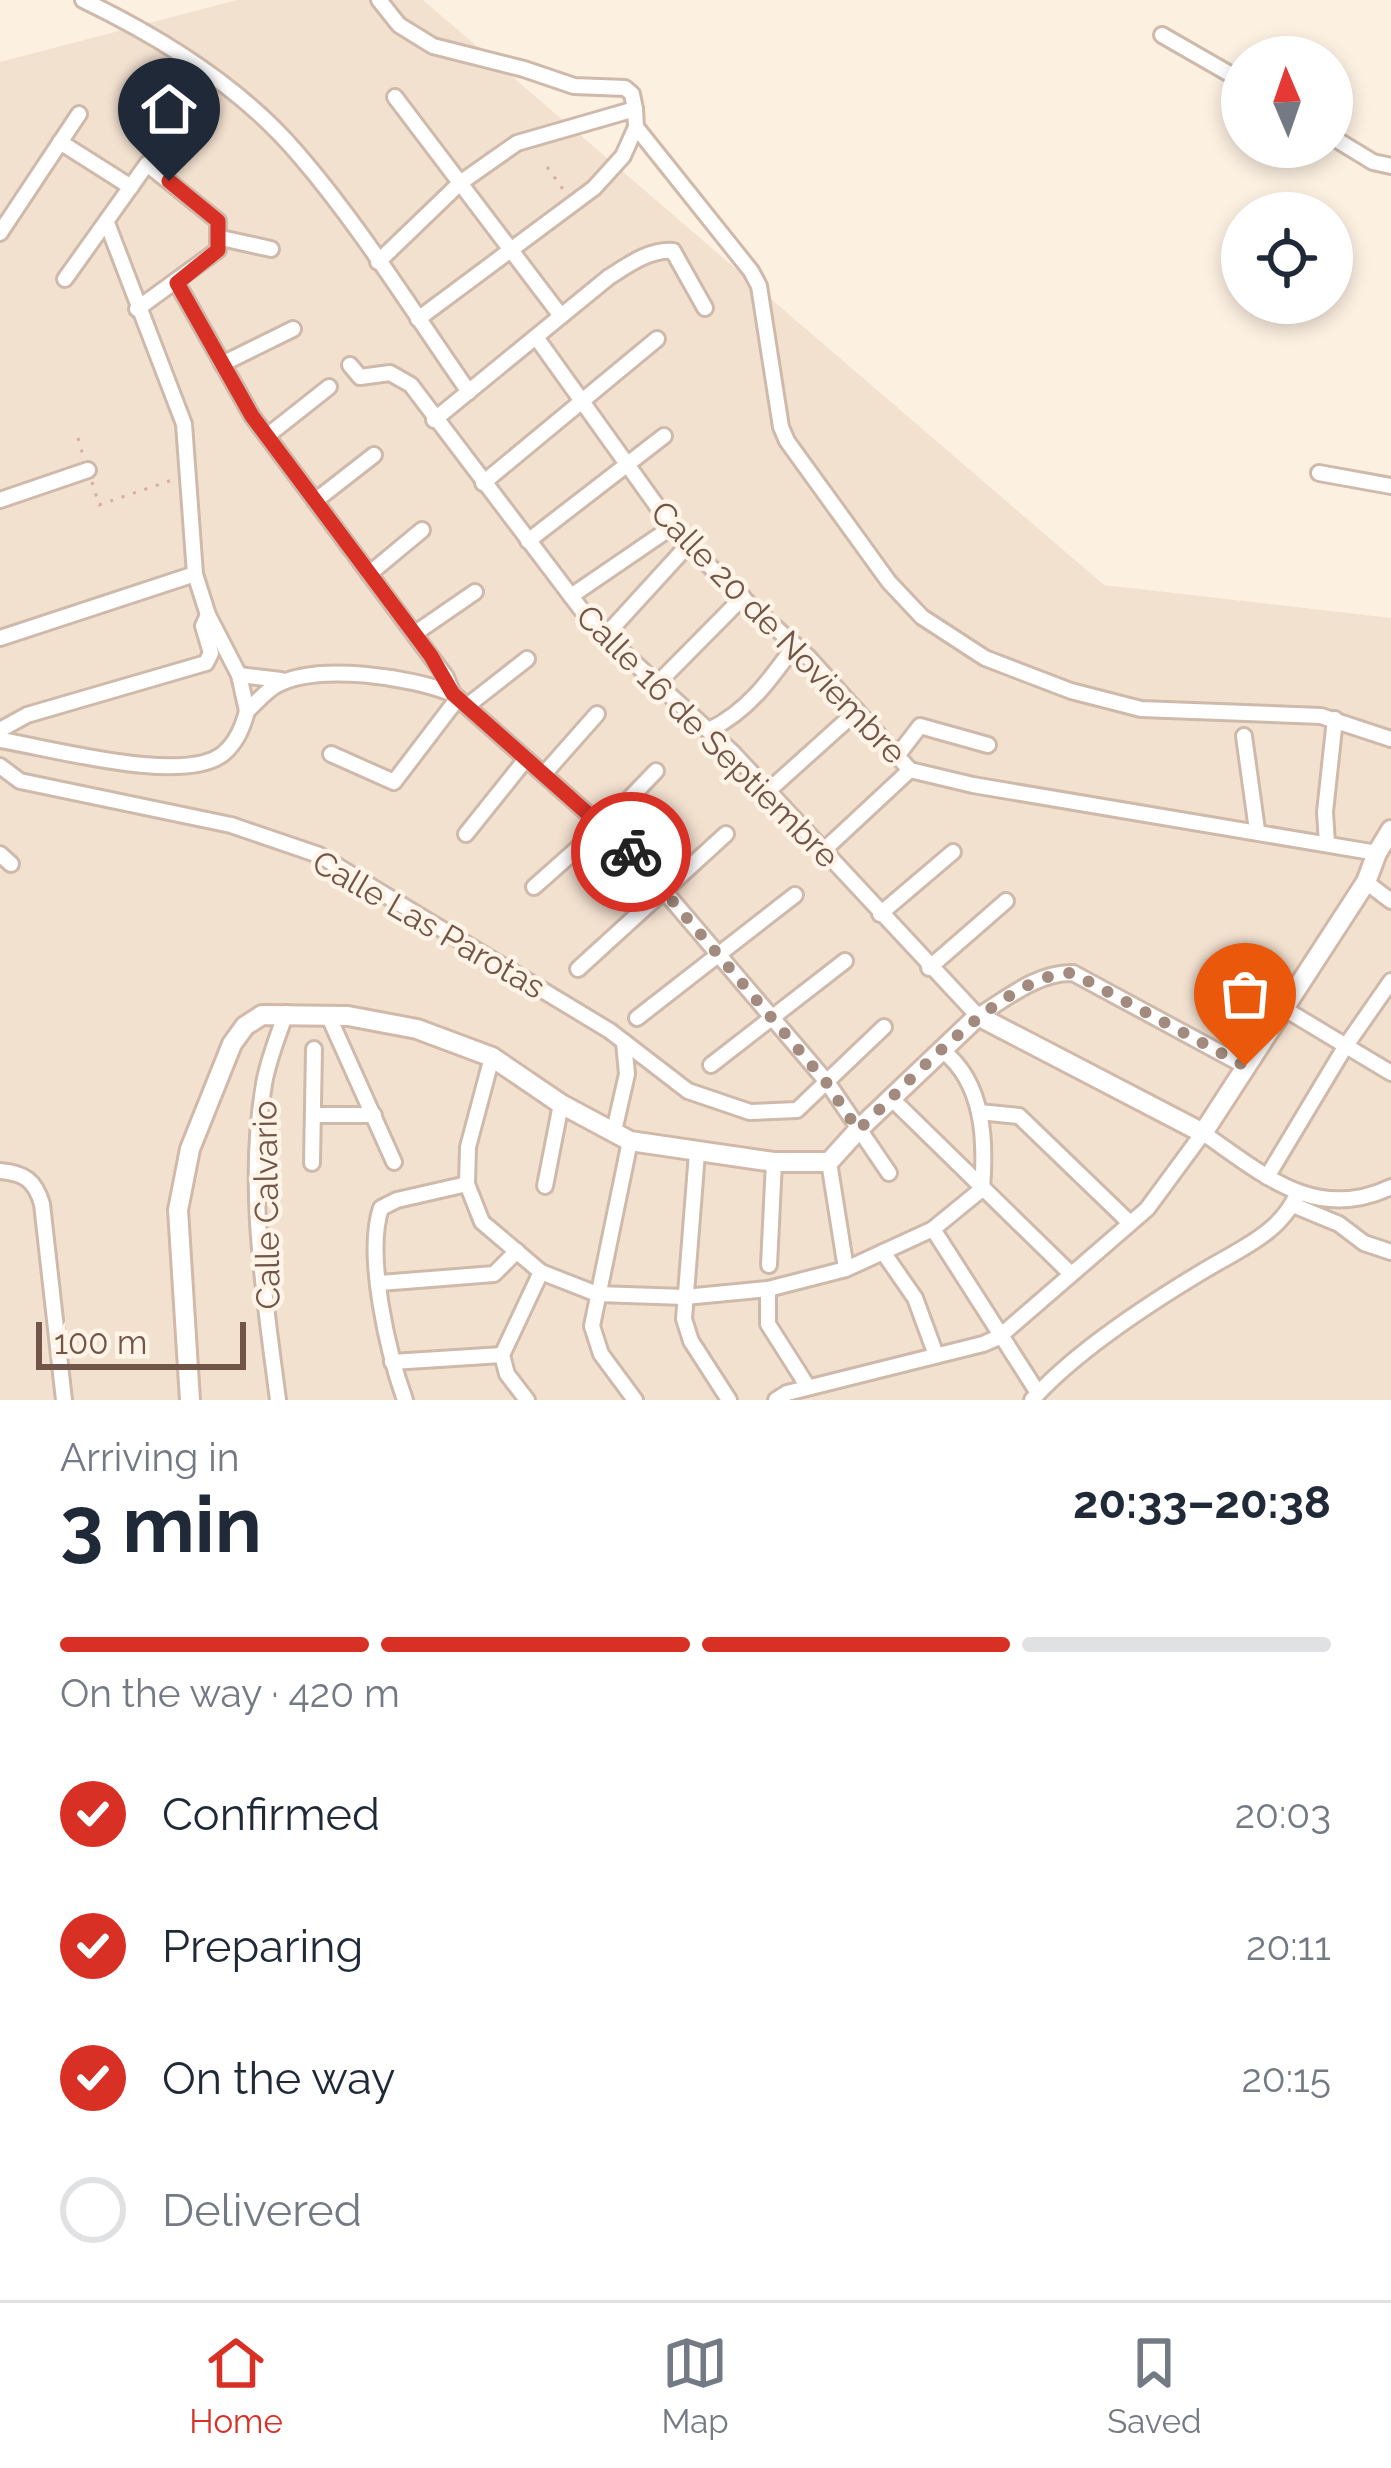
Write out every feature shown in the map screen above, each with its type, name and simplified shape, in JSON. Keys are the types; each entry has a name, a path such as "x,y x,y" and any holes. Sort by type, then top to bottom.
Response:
{"street":[{"path":"83,0 143,29 264,119 298,153 469,392"},
{"path":"379,0 399,25 433,46 574,86 625,88 632,94 635,109 636,128 623,155 594,188 418,319"},
{"path":"1162,35 1221,69"},
{"path":"395,98 561,316"},
{"path":"378,262 460,183 517,143 635,109"},
{"path":"0,232 79,115"},
{"path":"636,128 759,286 787,441 889,582 922,617 985,658 1071,691 1141,710 1335,719 1391,739"},
{"path":"60,142 131,187"},
{"path":"1353,150 1390,167"},
{"path":"65,279 147,164 218,221 221,238 218,250 136,309"},
{"path":"0,740 141,766 193,767 223,754 241,732 247,711 238,675 208,615 195,574 184,424 106,223"},
{"path":"221,238 271,249"},
{"path":"434,420 636,260 673,251 705,308"},
{"path":"177,283 267,436 459,699"},
{"path":"222,364 293,329"},
{"name":"Calle 20 de Noviembre","path":"536,337 672,526 795,645 910,770 1377,853"},
{"path":"483,483 656,339"},
{"name":"Calle 16 de Septiembre","path":"350,364 367,378 399,376 411,385 604,636 709,730 978,1016"},
{"path":"267,436 329,387"},
{"path":"528,541 664,436"},
{"path":"315,501 374,454"},
{"path":"0,500 88,470"},
{"path":"1319,473 1391,486"},
{"path":"571,596 672,526"},
{"path":"369,574 422,530"},
{"path":"604,636 688,544"},
{"path":"0,638 195,574"},
{"path":"414,634 476,592"},
{"path":"657,684 742,597"},
{"path":"0,730 27,715 206,663 211,653 202,626 208,615"},
{"path":"709,730 743,710 795,645"},
{"path":"331,754 394,782 459,699 527,659"},
{"path":"247,711 275,686 331,674 422,681 459,699 604,825 665,890 826,1082 889,1173"},
{"path":"238,675 289,681"},
{"path":"768,791 856,711"},
{"path":"544,774 597,714"},
{"path":"1327,844 1325,812 1335,719"},
{"path":"897,755 920,726 988,745"},
{"path":"1244,736 1257,830"},
{"path":"466,834 526,759"},
{"name":"Calle Las Parotas","path":"0,766 20,781 231,825 319,855 624,1042 688,1091 750,1112 797,1110 884,1027"},
{"path":"823,851 910,770"},
{"path":"534,886 604,825 656,771"},
{"path":"776,1400 808,1387 999,1337 1147,1209 1203,1133 1366,882 1391,830"},
{"path":"578,969 726,834"},
{"path":"880,914 953,852"},
{"path":"1366,882 1391,901"},
{"path":"638,1018 795,895"},
{"path":"929,968 1006,901"},
{"path":"711,1065 845,961"},
{"path":"190,1400 178,1210 190,1150 232,1044 245,1026 262,1016 328,1015 417,1029 492,1057 561,1104 622,1136 697,1154 774,1162 829,1162 978,1016 1057,973 1073,973 1245,1066"},
{"path":"1267,1177 1391,981"},
{"path":"1283,1008 1391,1073"},
{"name":"Calle Calvario","path":"278,1400 264,1288 258,1150 264,1082 286,1013"},
{"path":"328,1015 394,1162"},
{"path":"978,1016 1203,1133 1364,1244 1391,1252"},
{"path":"624,1042 627,1074 622,1136 597,1294 595,1339 635,1400"},
{"path":"312,1163 314,1049"},
{"path":"492,1057 468,1147 467,1184 482,1222 542,1272 597,1294 686,1297 768,1289 847,1269 933,1229 982,1189 985,1157 979,1112 960,1064 943,1052"},
{"path":"892,1099 1070,1272"},
{"path":"545,1186 561,1104"},
{"path":"979,1112 1019,1116 1130,1223"},
{"path":"315,1115 374,1115"},
{"path":"697,1154 684,1319 691,1341 729,1400"},
{"path":"769,1265 774,1162"},
{"path":"829,1162 847,1269"},
{"path":"0,1171 23,1174 37,1185 64,1400"},
{"path":"404,1400 392,1362 374,1226 381,1208 397,1200 467,1184"},
{"path":"933,1229 1035,1397 1059,1371 1206,1269 1241,1251 1295,1199 1342,1201 1391,1187"},
{"path":"380,1283 494,1274 517,1251"},
{"path":"883,1252 915,1298 936,1355"},
{"path":"527,1400 507,1374 502,1355 542,1272"},
{"path":"768,1289 768,1324 808,1387"},
{"path":"392,1362 502,1355"}],"path":[{"path":"547,167 573,203"},
{"path":"99,506 188,475"}],"shaded area":[{"path":"237,0 423,0 1104,585 1391,618 1391,1400 0,1400 0,62"}],"way so far":[{"path":"631,852 826,1082 858,1130 978,1016 1057,973 1073,973 1245,1066"}],"route":[{"path":"169,181 218,221 218,250 177,283 252,416 431,656 453,694 631,852"}]}
